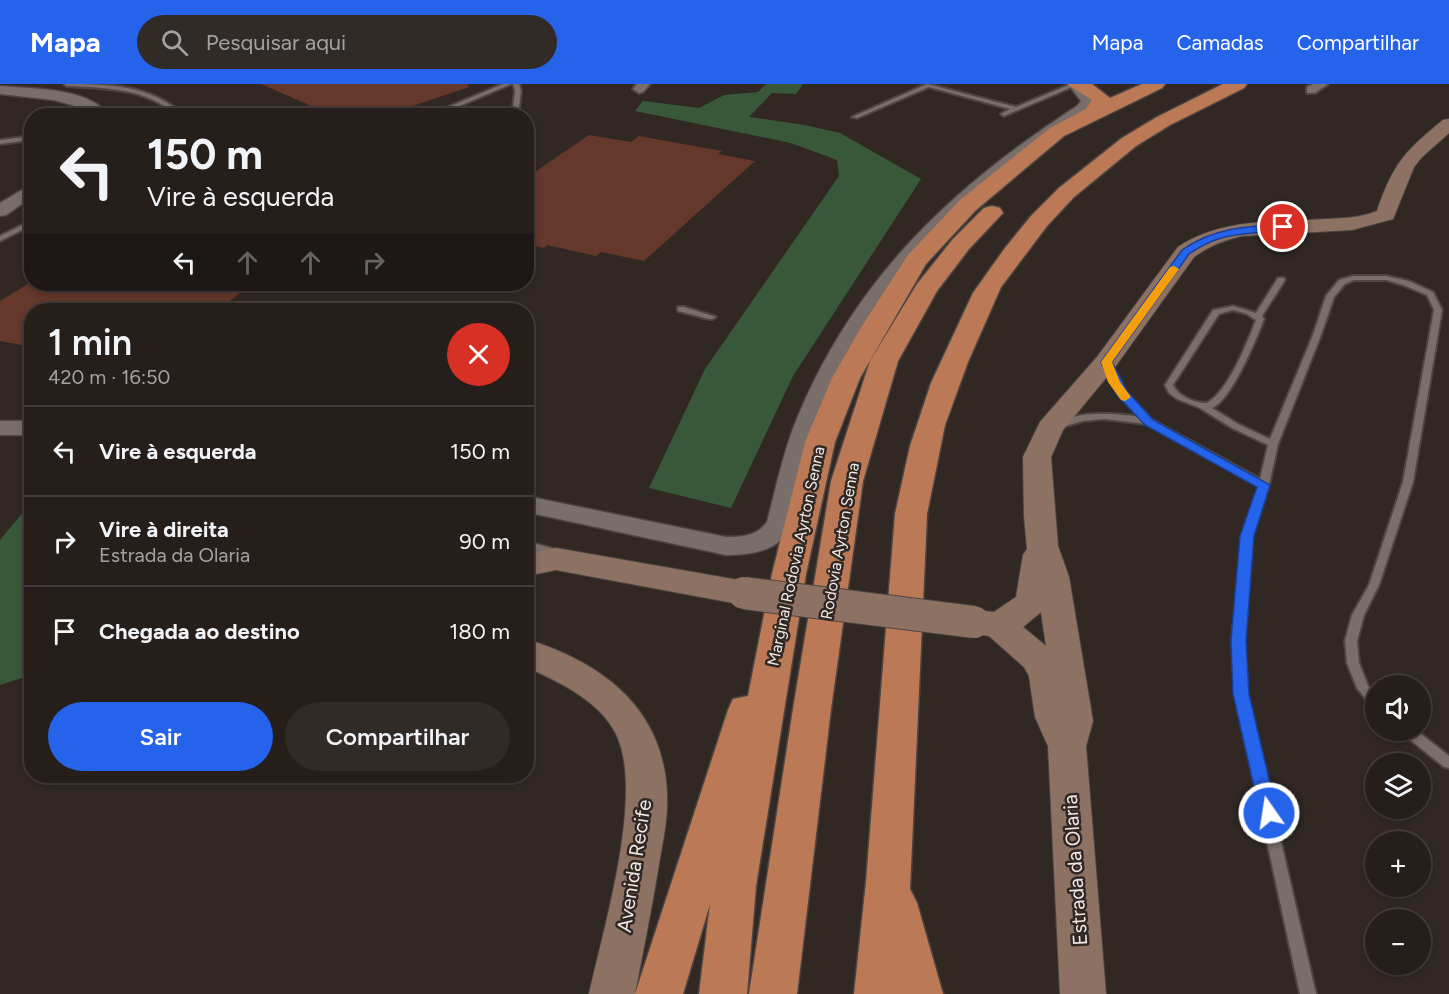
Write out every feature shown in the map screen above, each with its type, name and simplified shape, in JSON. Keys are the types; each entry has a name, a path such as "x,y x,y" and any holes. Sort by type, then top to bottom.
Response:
{"highway":[{"path":"1076,84 1089,89 1102,99 1094,113"},
{"path":"1076,84 1116,84"},
{"name":"Marginal Rodovia Ayrton Senna","path":"723,994 734,886 780,622 820,442 846,378 916,260 941,232 983,192 1040,144 1094,113 1156,84"},
{"name":"Rodovia Ayrton Senna","path":"774,994 812,709 848,481 884,361 926,289 961,244 1016,190 1043,166 1085,137 1125,112 1184,84"},
{"path":"878,994 888,882 911,514 919,465 944,382 987,289 1024,236 1064,192 1103,159 1141,134 1180,111 1238,84"},
{"path":"659,994 768,641 780,622"},
{"path":"888,882 919,994"}],"main road":[{"name":"Estrada da Olaria","path":"986,624 1025,611 1034,598 1041,546 1037,457 1050,428 1106,362 1186,252 1199,243 1242,230 1352,224 1377,219 1386,214 1398,179 1415,153 1449,124"},
{"name":"Estrada da Olaria","path":"1041,546 1053,577 1074,721 1066,746"},
{"path":"536,558 744,593 986,624"},
{"name":"Estrada da Olaria","path":"986,624 1037,658 1047,676 1054,717 1066,746 1083,994"},
{"name":"Avenida Recife","path":"534,656 578,675 616,706 634,731 645,771 646,810 632,899 612,994"}],"street":[{"name":"Marginal Rodovia Ayrton Senna","path":"534,506 726,546 756,543 773,533 780,522 807,423 830,370 861,318 893,272 928,230 1008,159 1083,109 1088,100 1076,84"},
{"path":"0,90 71,98 93,108"},
{"path":"0,211 24,194"},
{"path":"0,428 24,428"}],"lane":[{"path":"67,84 151,95 170,103 174,108"},
{"path":"450,108 508,84"},
{"path":"516,84 518,91 516,108"},
{"path":"1004,114 1076,84"},
{"path":"855,117 929,86 1016,109"},
{"path":"0,142 24,139"},
{"path":"0,239 24,226"},
{"path":"1308,994 1241,694 1238,641 1247,536 1264,485 1273,444 1317,335 1330,296 1342,282 1353,278 1386,278 1430,294 1438,310 1408,482 1374,585 1358,615 1351,641 1353,663 1365,690"},
{"path":"1258,316 1281,280"},
{"path":"1203,406 1214,404 1225,393 1258,326 1260,319 1251,312 1233,308 1216,312 1169,385 1179,398 1203,406 1235,426 1273,444"},
{"path":"681,309 712,317"},
{"path":"1106,362 1122,393 1149,422 1264,485"},
{"path":"1050,428 1097,414 1149,422"},
{"path":"1420,741 1449,763"}],"green space":[{"path":"766,84 803,84 796,94 772,93 749,117 805,125 840,133 921,179 793,376 731,508 649,488 705,369 839,176 837,160 791,143 635,111 643,101 699,108 724,95 758,92"},
{"path":"24,511 24,677 0,685 0,540"}],"building":[{"path":"261,84 468,84 469,87 407,108 316,108"},
{"path":"589,135 631,142 639,136 722,151 718,154 755,161 644,261 601,252 596,256 547,245 544,248 534,246 534,173"},
{"path":"24,286 24,291 243,291 227,303 24,303 24,346 0,341 0,301"}],"slow traffic":[{"path":"1125,397 1114,382 1106,362 1174,269"}],"route":[{"path":"1269,813 1241,694 1238,641 1247,536 1264,485 1149,422 1132,406 1114,382 1106,362 1186,252 1199,243 1221,234 1265,227 1283,227"}]}
